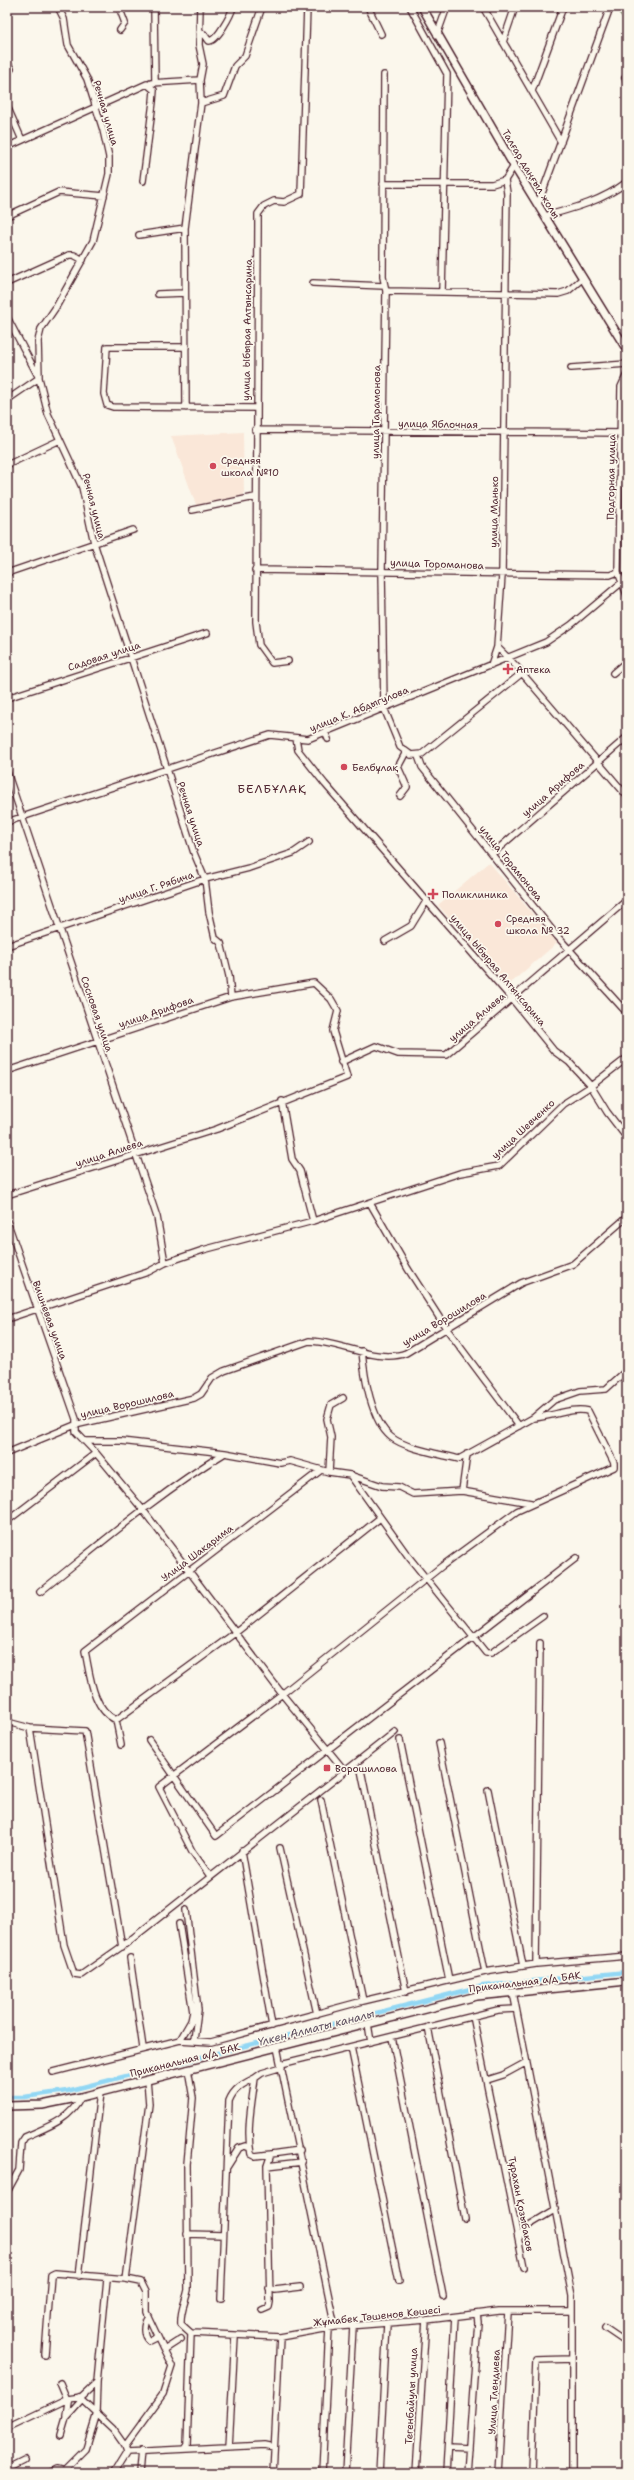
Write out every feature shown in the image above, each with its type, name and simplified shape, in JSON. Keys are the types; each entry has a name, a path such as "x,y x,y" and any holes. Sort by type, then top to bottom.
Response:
{"main road":[{"name":"Талғар даңғыл жолы","path":"422,7 514,166 627,350"},
{"name":"Приканальная а/д БАК","path":"7,2106 42,2105 81,2097 477,1996 627,1980"}],"street":[{"name":"Речная улица","path":"58,7 64,19 68,45 87,79 96,107 109,157 109,174 93,241 56,307 41,329 38,341 39,378 48,414 80,481 94,543 194,853 205,879 209,912 215,938 221,943 229,976 231,997"},
{"path":"119,7 125,23 120,30"},
{"path":"154,7 155,83"},
{"path":"186,408 184,228 196,126 201,103 200,80 202,64 199,32 200,7"},
{"path":"199,32 204,34 209,41 212,41 217,37 233,7"},
{"path":"201,103 224,96 235,66 245,56 262,7"},
{"name":"улица Ыбырая Алтынсарина","path":"288,661 272,663 259,645 256,622 255,430 258,214 264,206 274,201 284,202 301,194 307,7"},
{"path":"368,7 380,34"},
{"path":"410,7 447,74 442,292"},
{"path":"437,35 448,7"},
{"path":"483,7 561,142"},
{"path":"503,42 515,7"},
{"path":"532,91 564,7"},
{"path":"538,204 608,13"},
{"path":"7,62 11,68 7,73"},
{"name":"улица Тарамонова","path":"384,75 383,184 385,288 382,571 384,708 400,747 406,752"},
{"path":"7,147 147,84 200,80"},
{"path":"143,181 154,90 147,84"},
{"path":"7,106 22,140"},
{"path":"383,184 484,184 505,180 514,166"},
{"name":"улица Манько","path":"491,665 497,647 502,575 507,192 505,180"},
{"path":"546,216 590,204 612,193 627,182"},
{"path":"7,216 59,192 104,196"},
{"path":"139,235 184,228"},
{"path":"10,282 69,255 74,255 82,260"},
{"path":"313,283 442,292 564,293 583,278"},
{"path":"158,294 185,293"},
{"path":"7,317 39,378 7,400"},
{"path":"186,347 107,347 104,394 107,405 113,407 256,408"},
{"path":"571,368 627,364"},
{"name":"Подгорная улица","path":"627,374 621,387 624,434 618,572 627,595"},
{"name":"улица Яблочная","path":"255,430 504,434 624,434"},
{"path":"7,465 60,440"},
{"path":"192,510 255,497"},
{"path":"7,573 133,530"},
{"name":"улица Тороманова","path":"255,570 382,571 502,575 610,575 618,572"},
{"name":"улица К. Абдыгулова","path":"7,822 270,735 308,739 546,642 571,625 627,578"},
{"name":"Садовая улица","path":"7,698 207,633"},
{"path":"497,647 627,796"},
{"path":"613,673 627,661"},
{"path":"400,796 407,787 398,768 406,752 418,756 430,749 522,674"},
{"path":"325,732 328,739"},
{"name":"улица Арифова","path":"492,854 627,737"},
{"name":"улица Ыбырая Алтынсарина","path":"296,738 298,750 325,784 512,999 554,1051 569,1062 591,1086 604,1107 627,1138"},
{"name":"улица Торамонова","path":"418,756 422,767 492,854 570,949 627,1013"},
{"name":"Сосновая улица","path":"7,772 157,1217 165,1263"},
{"name":"улица Г. Рябича","path":"7,946 205,879 241,871 294,853 310,842"},
{"path":"385,941 411,926 427,900"},
{"name":"улица Алиева","path":"7,1195 217,1129 282,1101 347,1077 341,1062 376,1046 398,1054 446,1055 627,900"},
{"name":"улица Арифова","path":"7,1071 231,997 314,983 331,999 338,1011 332,1031 341,1062"},
{"name":"улица Шевченко","path":"7,1319 148,1272 165,1263 202,1250 313,1221 441,1178 499,1166 563,1104 591,1086 627,1058"},
{"path":"282,1101 292,1159 300,1171 313,1221"},
{"path":"370,1203 408,1269 446,1328 519,1426"},
{"name":"улица Ворошилова","path":"7,1453 75,1425 194,1398 201,1394 212,1378 224,1371 308,1341 321,1341 362,1351 396,1357 406,1353 521,1283 573,1264 627,1217"},
{"name":"Вишневая улица","path":"7,1221 76,1419 76,1432 96,1453 143,1510 187,1571 282,1694 345,1771"},
{"path":"362,1351 364,1379 370,1400 383,1427 391,1437 403,1443 459,1459 533,1418 554,1400 565,1395 606,1389 627,1370"},
{"path":"329,1472 332,1437 327,1419 331,1405 343,1398"},
{"path":"210,1876 192,1851 159,1787 174,1778 428,1578 517,1511 614,1467 614,1463 588,1411 581,1409 547,1417 533,1418"},
{"path":"84,1441 121,1441 225,1453 280,1463 290,1461 329,1472 350,1475 382,1486 399,1487 413,1494 462,1491 532,1504"},
{"path":"7,1521 96,1453"},
{"path":"40,1592 143,1510 199,1469 225,1453"},
{"path":"462,1491 467,1454"},
{"name":"Улица Шакарима","path":"116,1720 109,1716 98,1702 85,1651 187,1571 321,1470"},
{"path":"350,1475 380,1518 475,1637 486,1653 492,1653 543,1616"},
{"path":"121,1745 116,1720 235,1633 380,1518"},
{"path":"149,1740 174,1778 216,1836 576,1558"},
{"path":"536,1964 540,1643"},
{"path":"11,1723 30,1728 85,1731 122,1946"},
{"path":"30,1728 64,1945 74,1974 81,1975 122,1946 395,1732"},
{"path":"400,1740 449,1980"},
{"path":"439,1743 485,1972"},
{"path":"361,1770 406,1992"},
{"path":"488,1790 523,1966"},
{"path":"320,1800 363,2001"},
{"path":"280,1848 316,2014"},
{"path":"242,1851 272,2026"},
{"path":"186,1910 198,2010 194,2040"},
{"path":"179,1924 193,2012 191,2021 180,2040"},
{"path":"53,2072 143,2048 180,2040 212,2042 363,2001 485,1972 536,1964 627,1956"},
{"path":"130,1958 143,2048"},
{"path":"513,1992 525,2063 569,2276 572,2311 572,2473"},
{"path":"221,2299 229,2101 238,2087 262,2073 281,2065 498,2010 515,2009"},
{"name":"Тұрахан Қозыбаков","path":"473,2016 524,2267"},
{"path":"368,2024 371,2042"},
{"path":"428,2027 465,2219"},
{"path":"392,2037 443,2296"},
{"path":"277,2047 300,2150 332,2328 322,2473"},
{"path":"351,2047 399,2281"},
{"path":"487,2080 503,2075 525,2063"},
{"path":"184,2449 186,2444 191,2333 181,2324 180,2311 186,2301 188,2290 187,2164 193,2098 188,2070"},
{"path":"255,2078 250,2122 251,2154 254,2156 300,2150"},
{"path":"126,2279 149,2104 147,2080"},
{"path":"79,2276 100,2092"},
{"path":"7,2192 19,2170 21,2143 25,2137 62,2121 77,2104 81,2097"},
{"path":"227,2167 239,2148 245,2146 250,2148"},
{"path":"262,2310 269,2307 267,2166 271,2154"},
{"path":"267,2166 302,2162"},
{"path":"519,2238 526,2227 556,2209"},
{"path":"187,2234 223,2235"},
{"path":"45,2355 52,2275 55,2273 107,2279 126,2279 141,2282 144,2287 148,2316 172,2366 163,2394 125,2446"},
{"path":"49,2473 57,2469 61,2470 62,2473 86,2449 96,2413 97,2382 107,2279"},
{"path":"269,2288 275,2290 300,2286"},
{"name":"Жұмабек Тәшенов Көшесі","path":"191,2333 280,2337 332,2328 387,2324 477,2314 572,2311"},
{"name":"Улица Тлендиева","path":"498,2473 508,2312"},
{"path":"468,2473 478,2322 477,2314"},
{"path":"148,2316 145,2324 145,2336 149,2341 157,2337"},
{"path":"446,2473 455,2317"},
{"name":"Тегенбайулы улица","path":"416,2473 426,2320"},
{"path":"380,2473 387,2324"},
{"path":"345,2473 353,2326"},
{"path":"605,2328 627,2343"},
{"path":"229,2447 235,2336"},
{"path":"273,2473 280,2337"},
{"path":"164,2350 181,2339"},
{"path":"532,2473 536,2360 572,2359"},
{"path":"66,2418 80,2398 92,2389 97,2382"},
{"path":"60,2383 67,2399 66,2418 61,2435"},
{"path":"7,2428 67,2399 80,2398 96,2413 125,2446 127,2452"},
{"path":"114,2473 127,2452 140,2450 274,2447"},
{"path":"448,2447 469,2448"},
{"path":"138,2473 140,2450"},
{"path":"7,2469 25,2460"}],"shaded area":[{"name":"Средняя школа №10","path":"243,432 244,495 196,505 171,436"},
{"name":"Средняя школа № 32","path":"489,862 557,943 507,986 438,905"}],"green space":[{"path":"613,7 627,7 627,23 615,8"}],"waterway":[{"name":"Үлкен Алматы каналы","path":"7,2097 24,2097 67,2091 483,1986 627,1972"}],"place":[{"name":"Средняя школа №10","path":"213,466"},
{"name":"Аптека","path":"508,669"},
{"name":"Белбұлақ","path":"344,767"},
{"name":"Поликлиника","path":"433,894"},
{"name":"Средняя школа № 32","path":"498,924"},
{"name":"Ворошилова","path":"327,1768"}],"district":[{"name":"БЕЛБҰЛАҚ","path":"272,789"}]}
